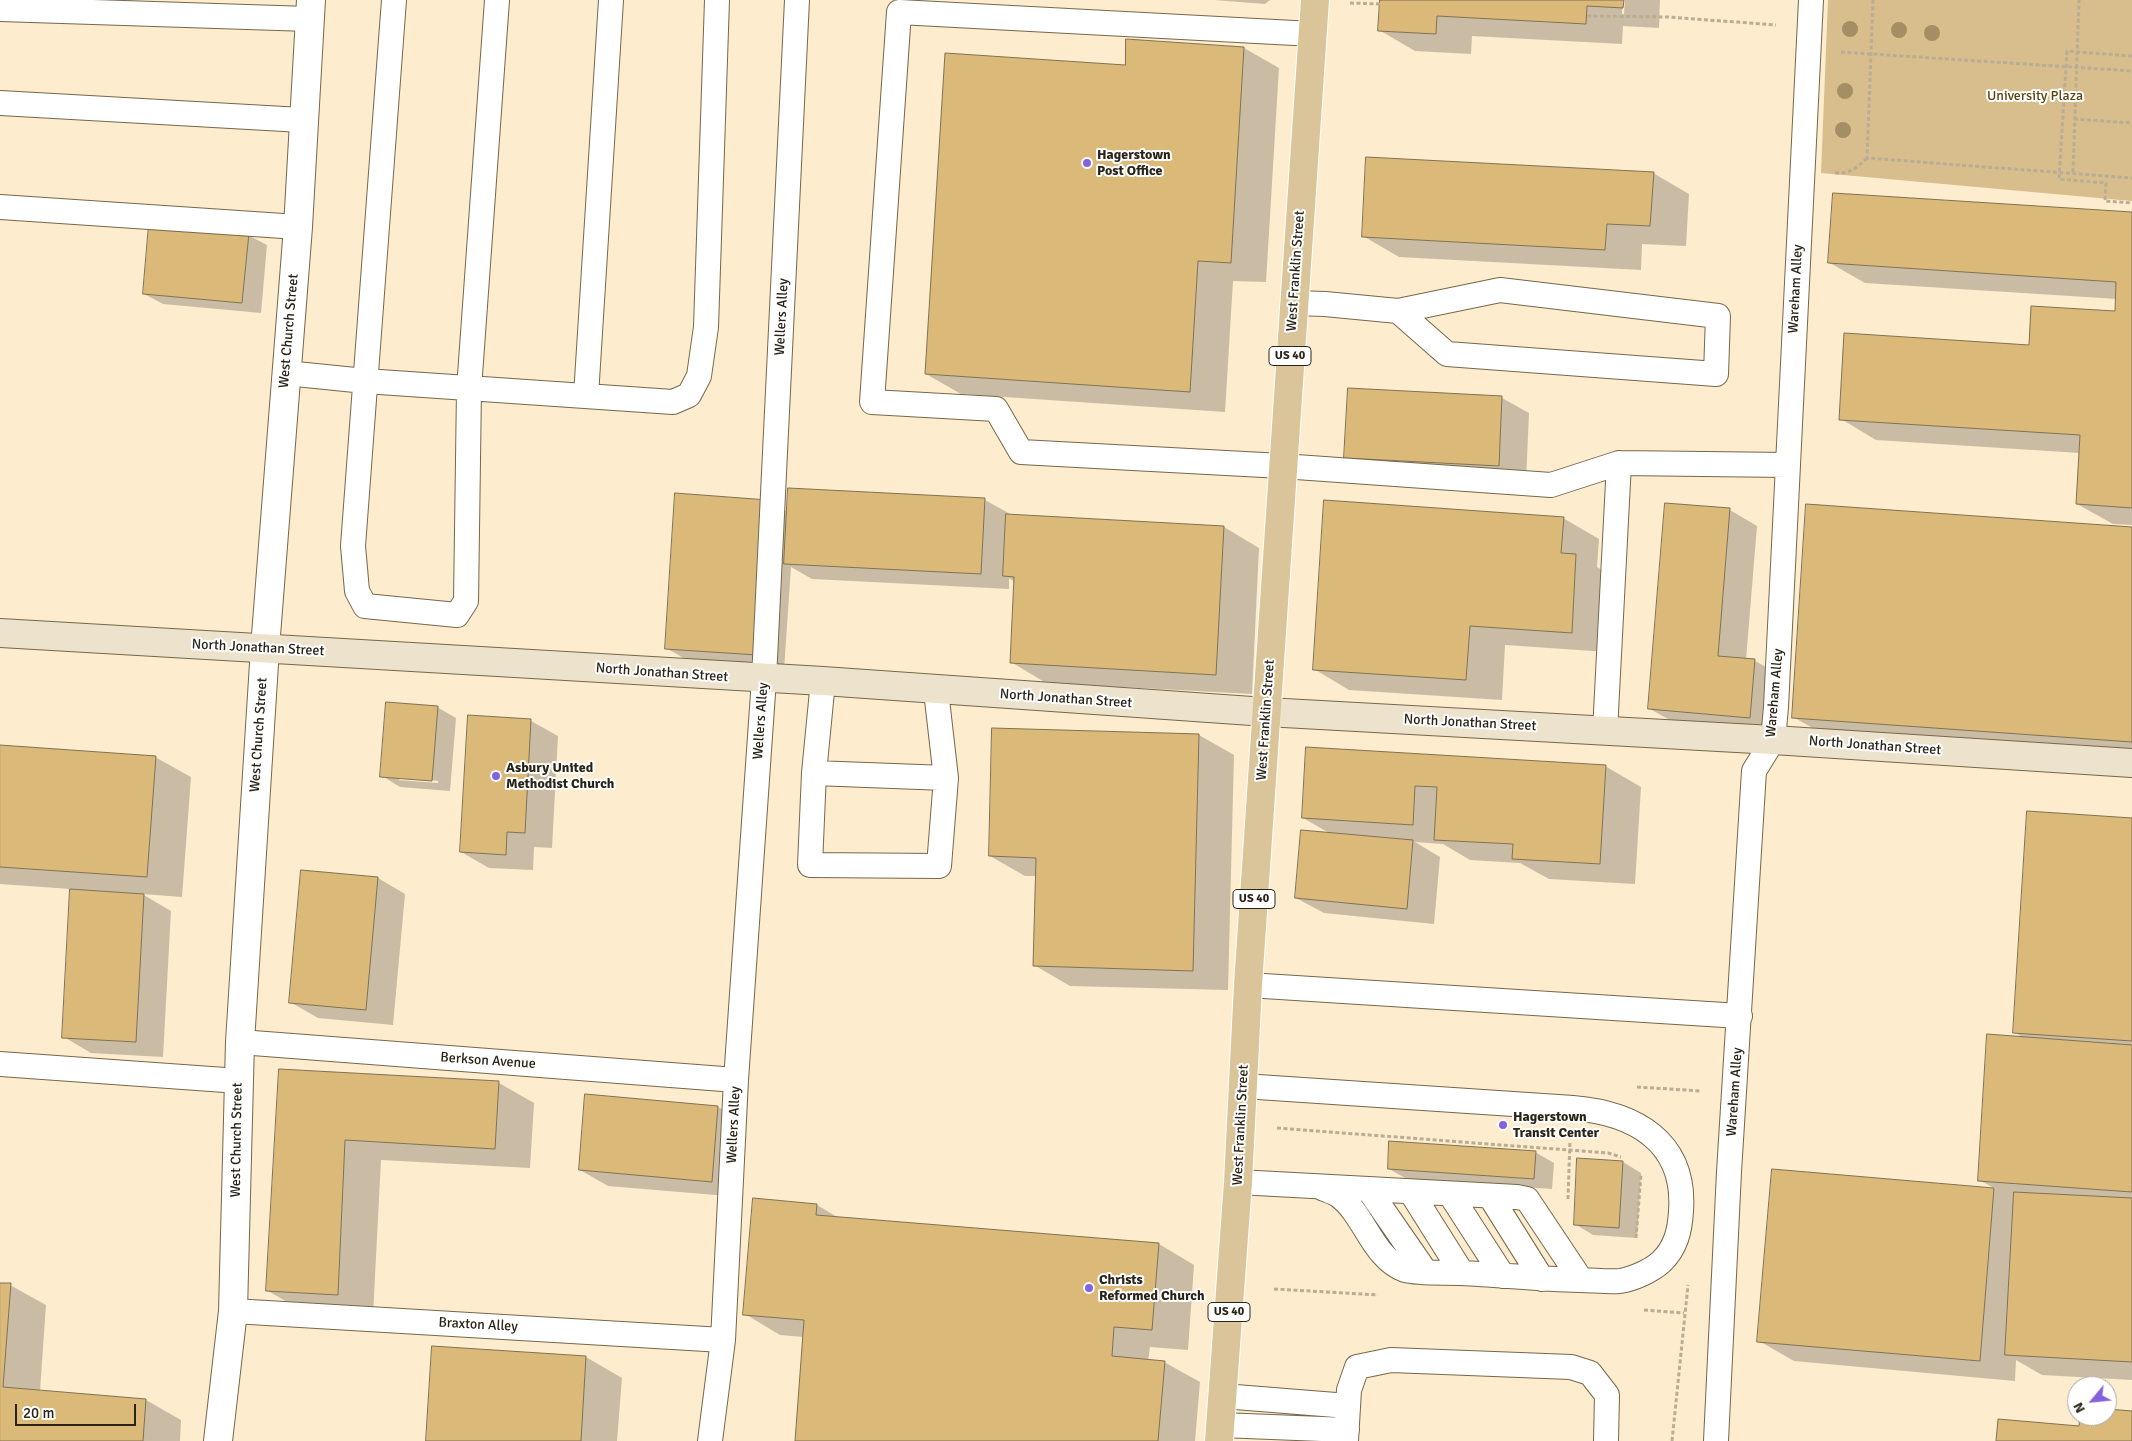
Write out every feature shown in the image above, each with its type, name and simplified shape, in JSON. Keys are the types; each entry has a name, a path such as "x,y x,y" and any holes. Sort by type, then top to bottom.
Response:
{"main road":[{"name":"West Franklin Street","path":"1220,1433 1238,1182 1248,985 1282,466 1315,0"},
{"name":"North Jonathan Street","path":"0,633 824,682 1266,712 1773,740 2132,763"}],"street":[{"name":"West Church Street","path":"218,1441 233,1311 240,1042 265,648 298,227 302,120 310,10"}],"lane":[{"path":"394,0 353,546 357,591 365,606 457,615 466,601 469,389 497,0"},
{"path":"586,396 611,0"},
{"path":"286,373 365,382 673,402 689,395 699,376 706,328 717,0"},
{"name":"Wellers Alley","path":"710,1441 723,1340 736,1080 764,679 797,0"},
{"name":"Wareham Alley","path":"1716,1441 1729,1172 1754,772 1773,740 1810,0"},
{"path":"0,9 310,10"},
{"path":"1313,34 899,12 872,402 996,409 1021,452 1282,466 1551,485 1619,463 1788,466"},
{"path":"0,103 302,120"},
{"path":"0,208 298,227"},
{"path":"1294,303 1398,311 1500,290 1718,316 1716,374 1447,354 1398,311"},
{"path":"1605,731 1619,463"},
{"path":"824,682 814,774 810,865 939,866 946,778 936,691"},
{"path":"814,774 946,778"},
{"path":"1248,985 1740,1016"},
{"name":"Berkson Avenue","path":"240,1042 736,1080"},
{"path":"0,1064 239,1081"},
{"path":"1243,1086 1583,1109 1611,1113 1634,1122 1653,1135 1674,1162 1682,1204 1680,1227 1674,1245 1661,1262 1643,1273 1622,1281 1542,1279 1406,1270 1382,1253 1348,1206 1337,1195 1320,1187"},
{"path":"1238,1182 1527,1199 1581,1280"},
{"path":"1369,1190 1425,1271"},
{"path":"1411,1192 1462,1273"},
{"path":"1450,1194 1503,1276"},
{"path":"1490,1196 1542,1279"},
{"name":"Braxton Alley","path":"233,1311 723,1340"},
{"path":"1220,1433 1347,1436 1349,1390 1357,1367 1391,1360 1571,1367 1590,1373 1607,1395 1606,1441"},
{"path":"1223,1396 1348,1406"}],"path":[{"path":"1829,173 1845,174 1857,168 1867,158 1873,0"},
{"path":"2073,172 2079,0"},
{"path":"1347,3 1380,4"},
{"path":"1587,16 1668,17 1809,28"},
{"path":"1808,51 1871,53 2132,70"},
{"path":"2132,56 2067,51 2059,179 2106,183 2105,201 2132,203"},
{"path":"2074,119 2132,123"},
{"path":"1867,158 2060,171 2132,178"},
{"path":"1631,1087 1706,1092"},
{"path":"1274,1128 1608,1153 1627,1160"},
{"path":"1568,1204 1570,1150"},
{"path":"1636,1243 1641,1169"},
{"path":"1672,1441 1688,1279"}],"green space":[{"name":"University Plaza","path":"1828,0 2132,0 2132,201 1821,173"}],"building":[{"path":"1380,0 1624,0 1623,8 1587,6 1586,24 1437,16 1436,34 1378,31"},
{"name":"Hagerstown Post Office","path":"1126,39 1244,47 1231,263 1198,261 1190,392 925,374 945,53 1125,65"},
{"path":"1366,157 1654,172 1650,226 1607,224 1605,250 1362,237"},
{"path":"1833,193 2132,212 2132,508 2076,504 2080,435 1839,420 1844,333 2029,345 2031,306 2115,311 2116,282 1828,263"},
{"path":"149,224 249,233 242,303 143,294"},
{"path":"1348,388 1502,396 1499,466 1344,458"},
{"path":"788,488 985,498 981,574 784,564"},
{"path":"675,493 768,500 757,655 665,649"},
{"path":"1324,500 1564,517 1561,553 1576,554 1572,633 1470,626 1466,680 1313,670"},
{"path":"1665,503 1730,508 1718,656 1755,659 1750,718 1648,709"},
{"path":"1806,504 2132,527 2132,742 1792,718"},
{"path":"1006,514 1224,526 1216,675 1010,663 1014,577 1003,576"},
{"path":"386,702 438,706 432,781 380,777"},
{"name":"Asbury United Methodist Church","path":"468,715 531,719 525,833 507,832 506,855 460,852"},
{"path":"992,728 1199,734 1193,971 1033,966 1036,858 989,856"},
{"path":"0,745 156,756 147,877 0,867"},
{"path":"1306,747 1606,765 1600,864 1512,859 1513,844 1434,840 1437,787 1415,786 1413,825 1302,818"},
{"path":"2027,811 2132,818 2132,1041 2013,1033"},
{"path":"1301,830 1413,840 1407,909 1295,898"},
{"path":"301,870 378,877 366,1010 289,1003"},
{"path":"70,889 144,894 136,1042 62,1038"},
{"path":"1987,1034 2132,1045 2132,1192 1978,1181"},
{"path":"279,1069 499,1081 495,1149 345,1140 338,1295 266,1291"},
{"path":"585,1094 718,1106 712,1182 579,1170"},
{"path":"1389,1141 1536,1151 1534,1179 1388,1169"},
{"path":"1577,1158 1623,1161 1619,1228 1574,1225"},
{"path":"1772,1169 1994,1188 1980,1361 1757,1342"},
{"path":"2014,1192 2132,1198 2132,1362 2005,1355"},
{"path":"753,1198 817,1204 816,1215 1159,1243 1152,1330 1114,1327 1112,1356 1165,1361 1158,1441 795,1441 804,1320 743,1315"},
{"path":"0,1283 11,1283 3,1387 146,1399 143,1441 0,1441"},
{"path":"432,1346 586,1356 581,1441 426,1441"},
{"path":"2117,1410 2132,1411 2132,1441 1996,1441 1998,1419 2067,1426 2117,1426"}],"place":[{"name":"Hagerstown Post Office","path":"1087,163"},
{"name":"Asbury United Methodist Church","path":"496,776"},
{"name":"Hagerstown Transit Center","path":"1503,1125"},
{"name":"Christs Reformed Church","path":"1089,1288"}]}
